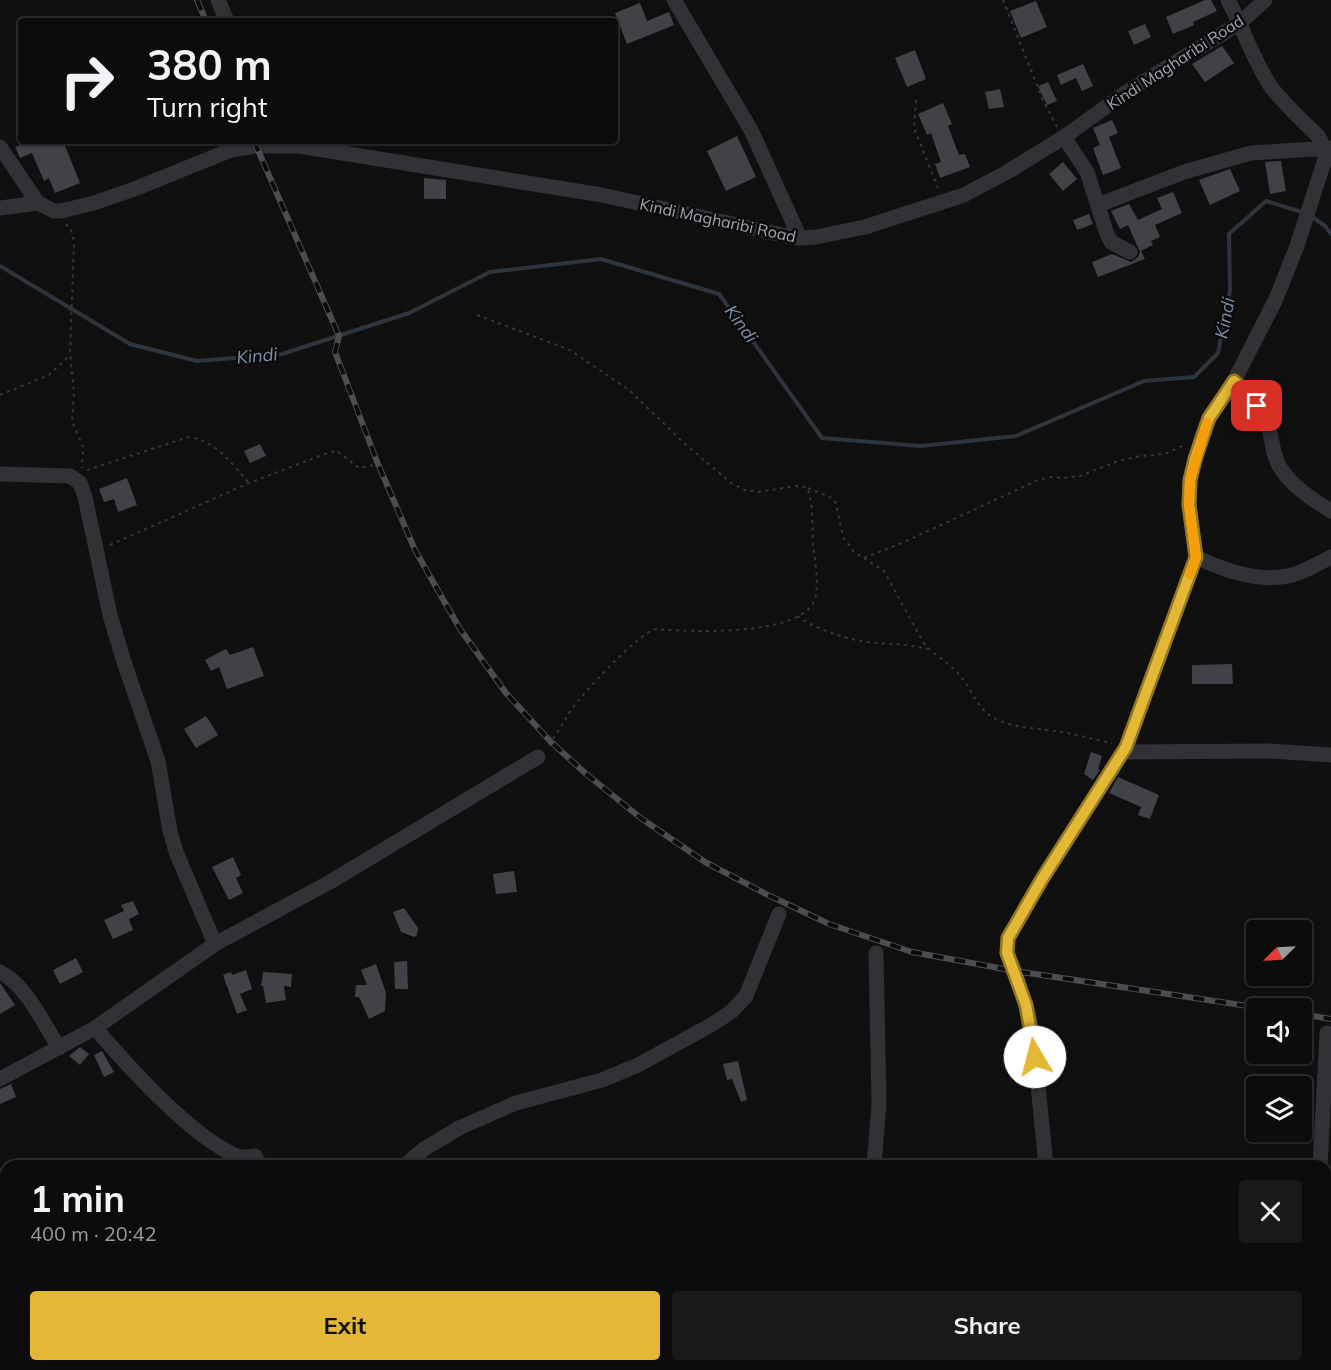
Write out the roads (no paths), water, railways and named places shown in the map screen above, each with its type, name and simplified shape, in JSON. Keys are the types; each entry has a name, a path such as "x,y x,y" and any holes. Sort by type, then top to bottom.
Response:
{"street":[{"path":"218,0 226,18"},
{"path":"674,0 751,130 800,238"},
{"path":"1045,1160 1030,1020 1006,946 1008,938 1042,879 1125,749 1196,557 1189,488 1202,436 1209,418 1234,381 1275,301 1297,246 1327,148 1272,88 1254,58 1228,0"},
{"name":"Kindi Magharibi Road","path":"302,144 602,195 800,238 816,237 865,227 964,195 1010,171 1064,137 1125,93 1240,23 1265,0"},
{"path":"1064,137 1088,172 1111,242 1130,252"},
{"name":"Kindi Magharibi Road","path":"38,203 61,211 126,192 231,150 283,144"},
{"path":"0,147 38,203 0,208"},
{"path":"1098,205 1184,172 1251,153 1327,148"},
{"path":"1234,381 1248,394 1264,417 1276,459 1282,470 1314,501 1331,511"},
{"path":"0,474 51,474 76,478 82,489 110,615 158,760 170,831 176,852 215,944"},
{"path":"1196,557 1213,565 1268,578 1301,573 1331,557"},
{"path":"1125,749 1270,751 1331,755"},
{"path":"0,1078 95,1028 215,944 330,882 538,757"},
{"path":"411,1160 424,1149 461,1127 516,1103 602,1080 638,1065 731,1012 746,996 779,914"},
{"path":"874,1160 879,1104 876,954"},
{"path":"0,972 23,992 59,1048"},
{"path":"95,1028 188,1123 216,1144 236,1155 255,1156 257,1160"},
{"path":"1320,1160 1327,1033"}],"waterway":[{"name":"Kindi","path":"0,266 130,344 197,361 282,354 409,313 490,272 601,259 719,294 822,438 921,446 1016,436 1144,381 1194,377 1218,353 1230,291 1229,234 1266,201 1305,213"},
{"name":"Kindi","path":"1311,216 1325,226 1331,234"}],"railway":[{"path":"197,0 205,18"},
{"path":"255,144 339,336 335,352 378,464 415,550 460,629 506,693 551,742 585,773 642,819 705,862 829,924 912,952 1015,971 1246,1006"},
{"path":"1312,1016 1331,1019"}]}
